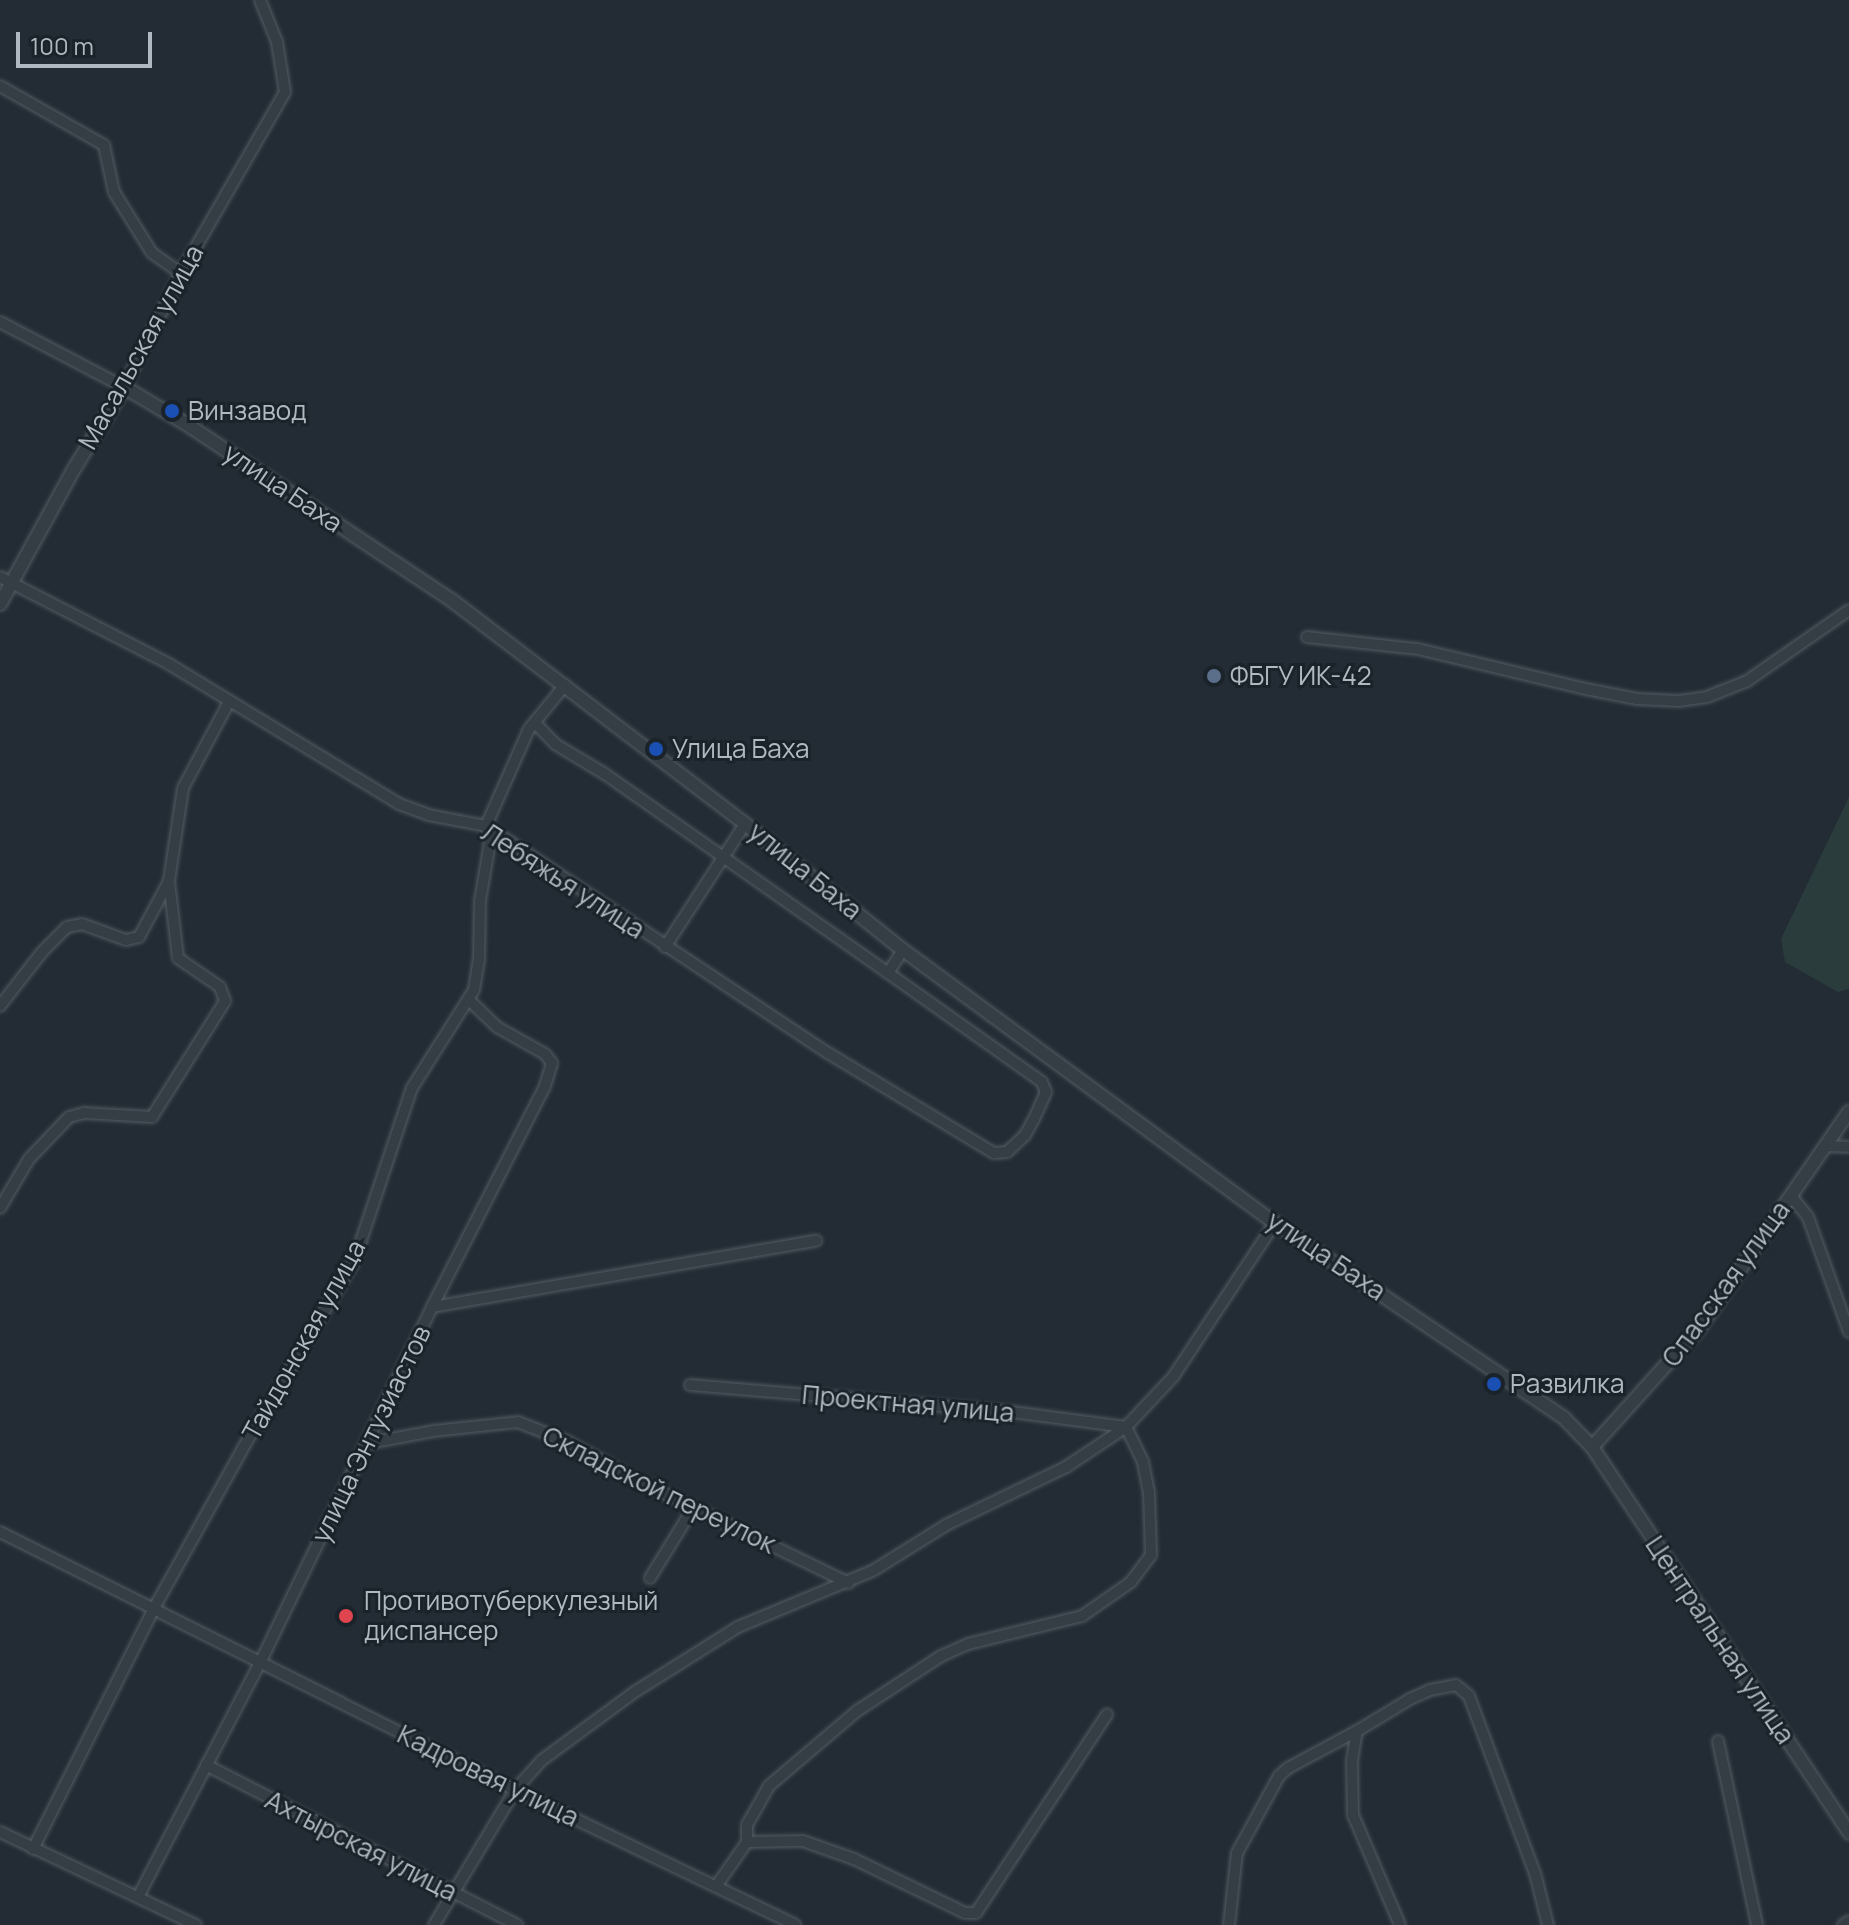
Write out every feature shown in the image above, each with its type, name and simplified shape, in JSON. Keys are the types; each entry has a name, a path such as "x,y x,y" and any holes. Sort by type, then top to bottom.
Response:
{"street":[{"name":"Масальская улица","path":"0,604 6,580 124,387 181,273 285,92 277,42 260,0"},
{"path":"0,86 104,145 114,192 152,253 181,273"},
{"name":"улица Баха","path":"0,322 124,387 191,427 454,602 745,824 903,950 1275,1223 1564,1418 1592,1447"},
{"name":"Лебяжья улица","path":"6,580 169,664 399,804 429,815 486,826 828,1053 994,1153 1007,1152 1025,1135 1046,1092 1042,1082 888,973"},
{"path":"1307,637 1418,649 1586,689 1637,699 1679,701 1707,697 1747,681 1849,610"},
{"name":"Тайдонская улица","path":"33,1849 153,1610 243,1448 355,1259 412,1088 469,1000 479,960 480,901 490,842 486,826 514,757 535,723 565,685"},
{"path":"0,1208 29,1159 69,1117 84,1113 148,1118 159,1110 225,1001 220,987 178,958 169,881 183,788 229,702"},
{"path":"535,723 555,744 605,774 888,973 903,950"},
{"path":"665,947 745,824"},
{"path":"0,1006 42,952 67,927 82,924 126,940 139,937 169,881"},
{"name":"улица Энтузиастов","path":"138,1897 260,1663 369,1443 432,1307 545,1086 552,1063 545,1054 497,1027 469,1000"},
{"name":"Спасская улица","path":"1592,1447 1700,1327 1849,1112"},
{"path":"1824,1146 1849,1147"},
{"path":"1791,1196 1808,1217 1849,1332"},
{"path":"434,1925 515,1790 554,1751 636,1691 738,1627 849,1583 948,1524 1066,1467 1126,1427 1173,1377 1275,1223"},
{"path":"432,1307 816,1241"},
{"name":"Проектная улица","path":"690,1385 1012,1412 1126,1427"},
{"name":"Складской переулок","path":"369,1443 433,1431 518,1422 566,1441 693,1508 849,1583"},
{"path":"717,1885 747,1842 747,1825 769,1786 857,1711 941,1656 968,1644 1082,1616 1131,1582 1148,1562 1152,1544 1146,1475 1126,1427"},
{"name":"Центральная улица","path":"1592,1447 1849,1833"},
{"path":"650,1578 693,1508"},
{"name":"Кадровая улица","path":"0,1532 515,1790 795,1925"},
{"path":"1229,1925 1237,1853 1279,1776 1288,1768 1430,1690 1456,1685 1464,1689 1520,1830 1548,1925"},
{"path":"747,1842 813,1843 965,1913 976,1913 1107,1714"},
{"path":"1357,1731 1352,1761 1353,1815 1400,1925"},
{"path":"1718,1741 1757,1925"},
{"name":"Ахтырская улица","path":"206,1765 517,1925"},
{"path":"0,1832 196,1925"},
{"path":"1843,1925 1849,1921"}],"shaded area":[{"path":"1849,797 1849,989 1838,992 1785,962 1781,939"}],"place":[{"name":"Винзавод","path":"172,411"},
{"name":"ФБГУ ИК-42","path":"1214,676"},
{"name":"Улица Баха","path":"656,749"},
{"name":"Развилка","path":"1494,1384"},
{"name":"Противотуберкулезный диспансер","path":"346,1616"}]}
